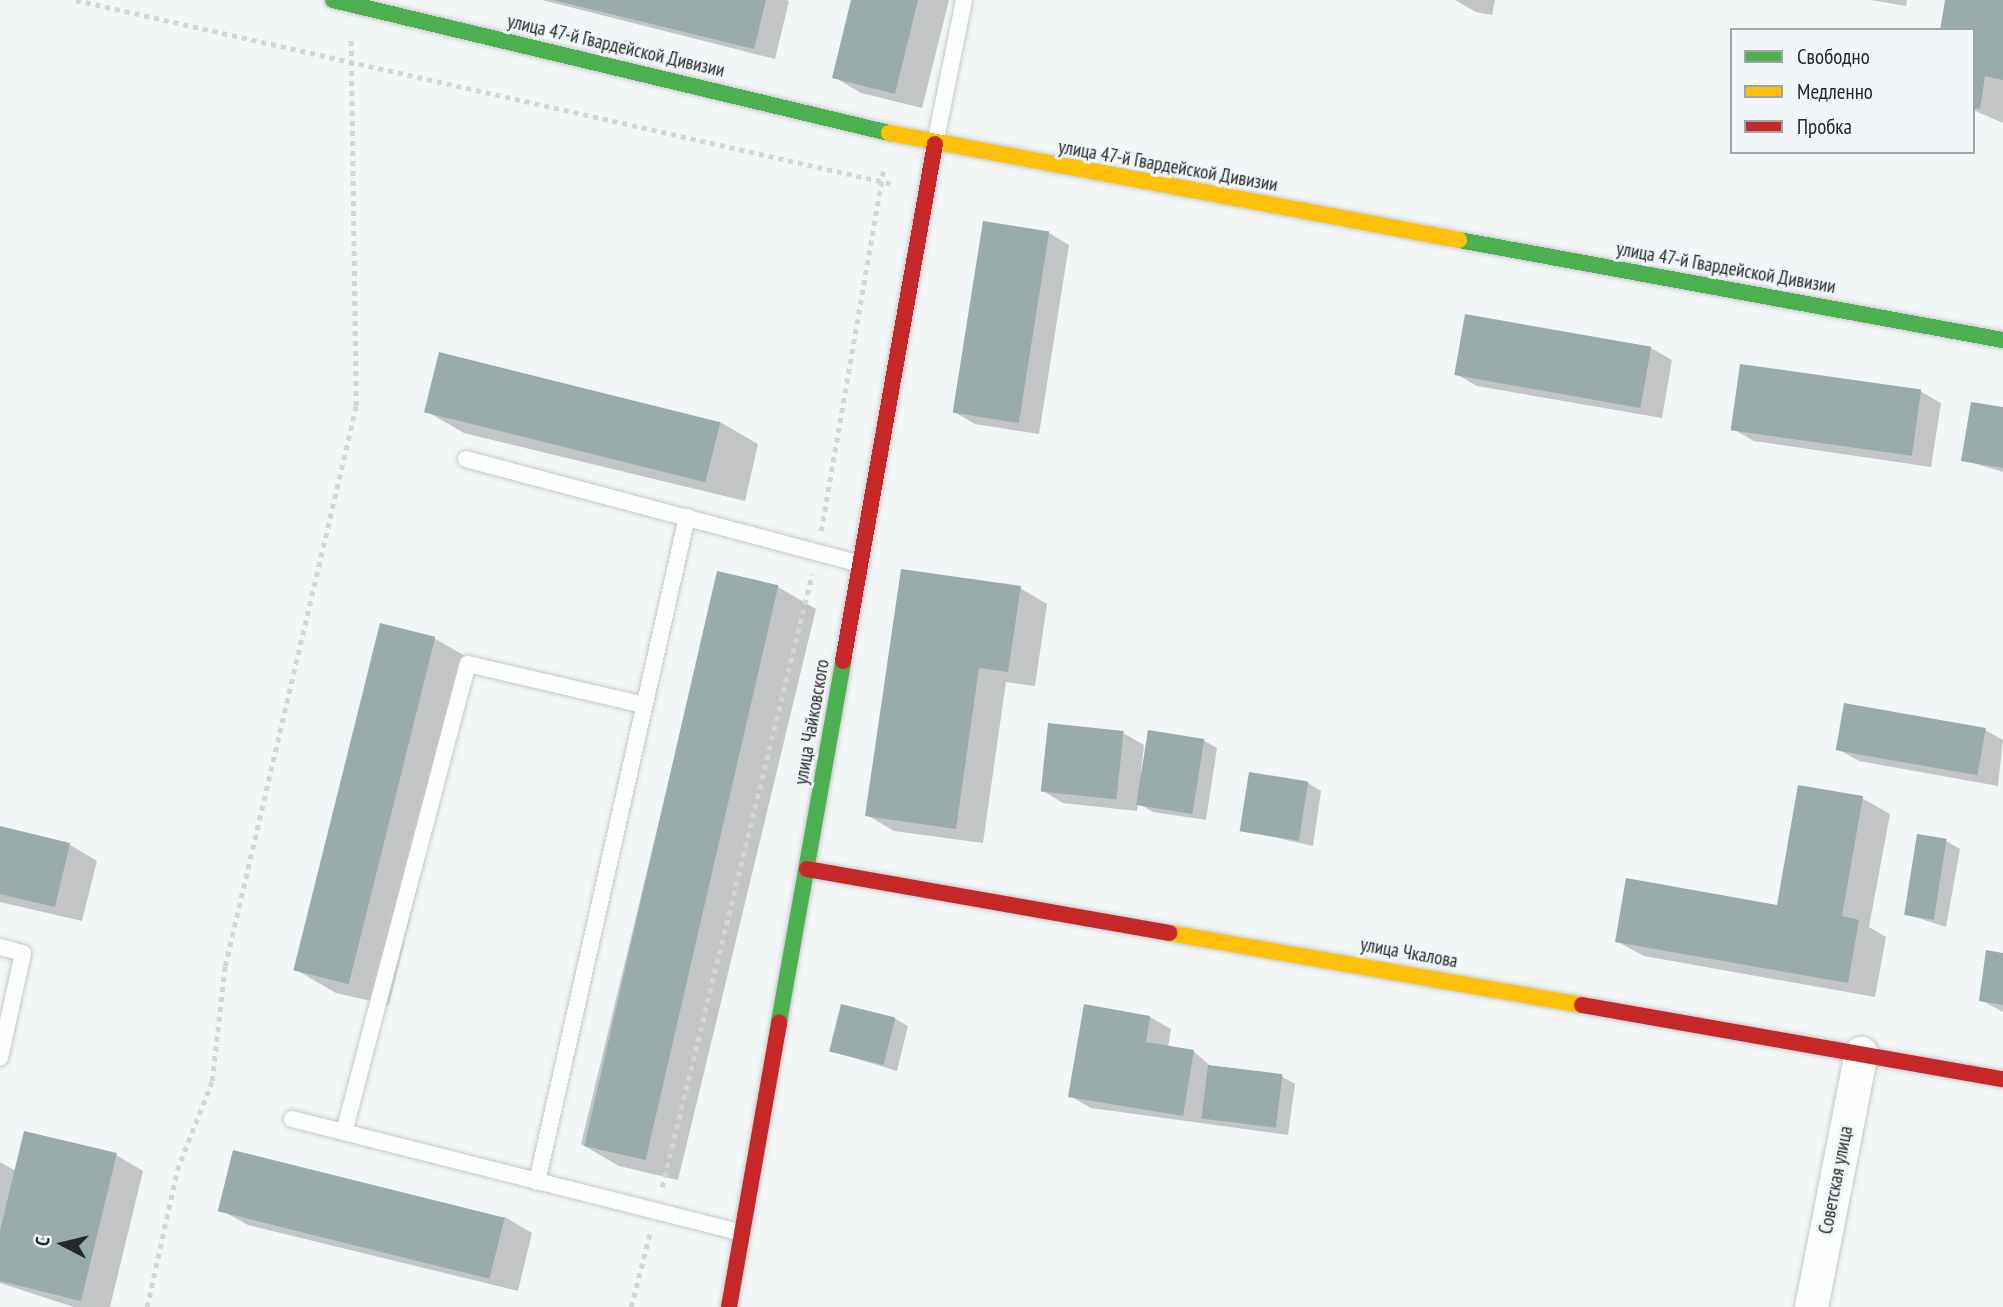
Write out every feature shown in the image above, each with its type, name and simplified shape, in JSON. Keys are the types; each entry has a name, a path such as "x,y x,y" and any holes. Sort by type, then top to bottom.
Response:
{"street":[{"name":"улица 47-й Гвардейской Дивизии","path":"340,1 935,144 2003,340"},
{"name":"улица Чайковского","path":"729,1307 935,144"},
{"name":"улица Чкалова","path":"807,869 2003,1079"},
{"name":"Советская улица","path":"1811,1307 1861,1053"}],"lane":[{"path":"935,144 964,0"},
{"path":"466,459 861,564"},
{"path":"537,1182 687,517"},
{"path":"344,1132 467,664 644,705"},
{"path":"0,947 23,953 0,1058"},
{"path":"292,1119 742,1233"}],"path":[{"path":"76,0 881,183 929,189"},
{"path":"147,1307 177,1170 212,1081 225,966 356,406 356,63 340,1"},
{"path":"631,1307 817,552 889,132"}],"building":[{"path":"553,0 766,0 754,49"},
{"path":"851,0 918,0 895,94 832,78"},
{"path":"1945,0 2003,0 2003,80 1985,76 1980,109 1975,108 1975,28 1940,28"},
{"path":"983,221 1049,231 1019,423 953,413"},
{"path":"1465,314 1651,347 1640,408 1454,375"},
{"path":"439,352 720,422 705,482 424,412"},
{"path":"1740,364 1921,389 1912,456 1731,430"},
{"path":"1971,402 2003,407 2003,468 1961,461"},
{"path":"901,569 1021,586 1008,672 979,668 956,829 865,816"},
{"path":"717,571 778,585 646,1160 584,1146"},
{"path":"380,623 435,637 349,984 293,970"},
{"path":"1844,703 1986,728 1977,775 1836,750"},
{"path":"1048,723 1124,731 1116,800 1041,792"},
{"path":"1148,730 1204,739 1192,814 1136,805"},
{"path":"1249,772 1308,781 1299,841 1240,831"},
{"path":"1798,785 1863,796 1842,916 1859,920 1848,983 1615,942 1626,878 1777,905"},
{"path":"0,826 70,843 55,907 0,894"},
{"path":"1917,834 1947,839 1934,920 1904,915"},
{"path":"1986,950 2003,953 2003,1005 1979,1001"},
{"path":"841,1004 895,1018 883,1065 829,1052"},
{"path":"1084,1004 1150,1016 1146,1042 1194,1050 1183,1116 1068,1097"},
{"path":"1208,1065 1282,1074 1276,1128 1201,1119"},
{"path":"24,1131 117,1153 81,1301 0,1281 0,1231"},
{"path":"233,1150 505,1218 489,1279 218,1211"}],"traffic: fast":[{"path":"333,0 889,133"},
{"path":"1459,240 2003,340"},
{"path":"779,1022 843,661"}],"traffic: slow":[{"path":"889,133 1459,240"},
{"path":"1169,933 1582,1005"}],"traffic: jam":[{"path":"843,661 935,144"},
{"path":"807,869 1169,933"},
{"path":"1582,1005 2003,1079"},
{"path":"729,1307 779,1022"}]}
